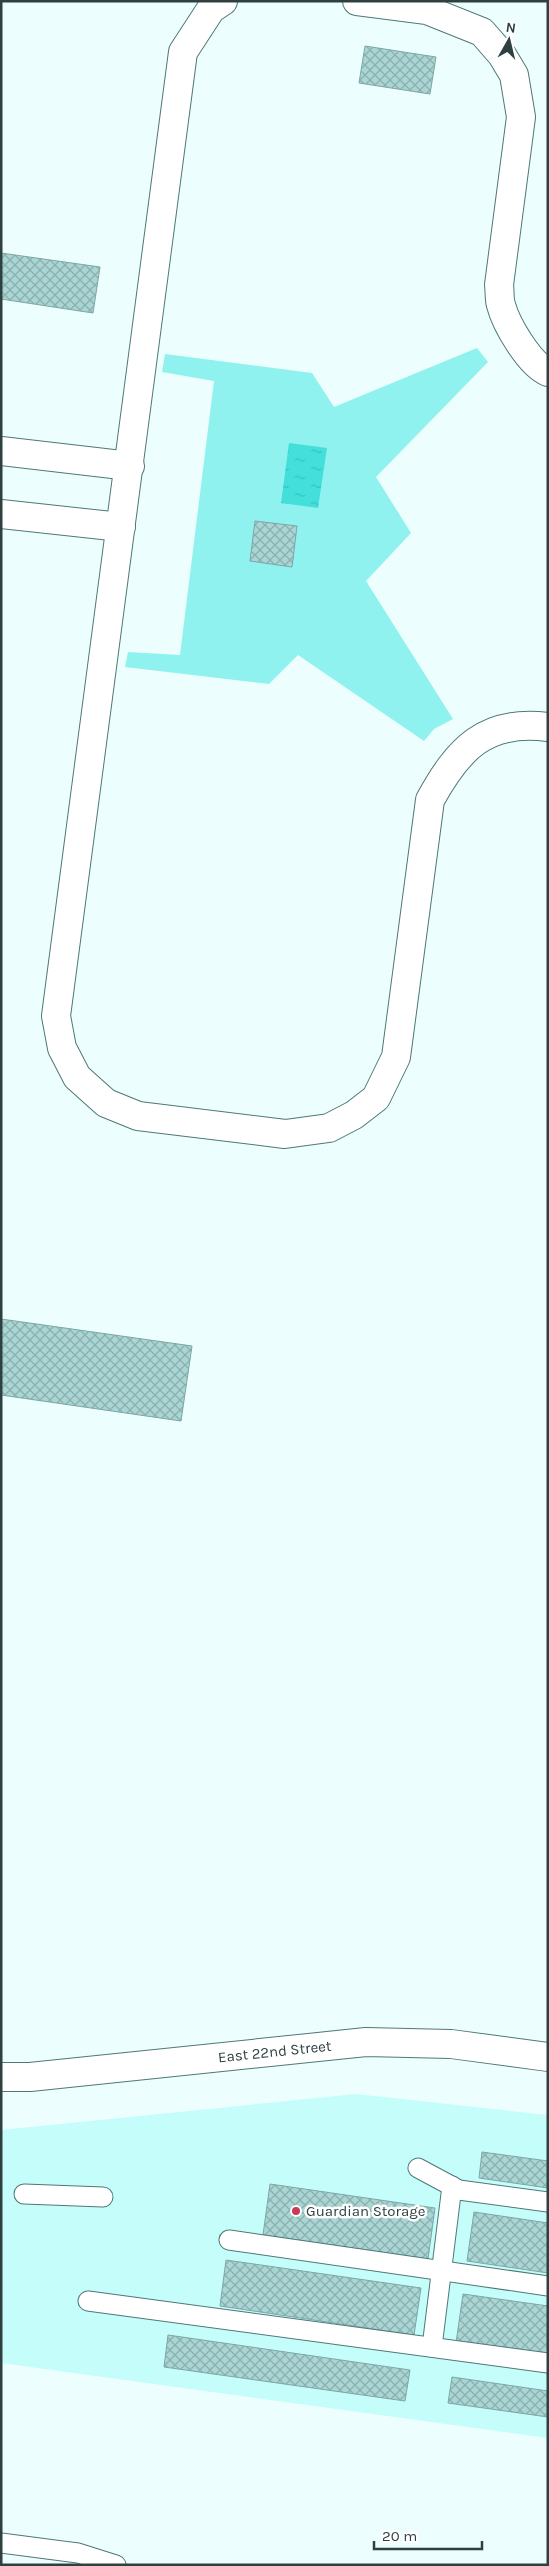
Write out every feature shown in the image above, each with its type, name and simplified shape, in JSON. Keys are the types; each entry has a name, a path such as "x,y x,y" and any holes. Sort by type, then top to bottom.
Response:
{"street":[{"path":"222,1 211,9 183,52 130,466 56,1016 62,1048 78,1077 106,1102 138,1116 285,1134 329,1128 354,1115 376,1098 396,1057 430,800 448,769 477,738 510,726 548,727"},
{"path":"357,1 427,10 482,32 502,55 514,75 521,116 499,285 501,305 518,341 542,369 548,372"},
{"path":"1,451 130,466"},
{"path":"1,514 121,527"},
{"name":"East 22nd Street","path":"1,2077 30,2077 366,2042 451,2044 548,2057"}],"lane":[{"path":"418,2168 459,2190 548,2202"},
{"path":"432,2347 452,2186"},
{"path":"24,2194 103,2197"},
{"path":"229,2240 548,2286"},
{"path":"88,2301 548,2363"},
{"path":"1,2543 78,2553 116,2565"}],"shaded area":[{"path":"477,348 488,362 376,477 411,533 366,581 453,719 434,729 424,741 298,655 269,684 125,667 128,652 180,655 214,381 162,372 165,354 312,373 334,407"},
{"path":"356,2094 548,2115 548,2438 1,2363 1,2130"}],"water":[{"path":"289,443 327,448 318,508 281,503"}],"building":[{"path":"365,46 436,57 430,94 359,83"},
{"path":"1,253 100,267 93,313 1,299"},
{"path":"255,521 297,526 292,567 250,561"},
{"path":"1,1319 192,1346 181,1421 1,1395"},
{"path":"482,2152 548,2161 548,2188 479,2178"},
{"path":"270,2184 435,2208 428,2259 263,2235"},
{"path":"474,2212 548,2223 548,2273 467,2261"},
{"path":"226,2260 421,2288 414,2335 220,2306"},
{"path":"463,2294 548,2306 548,2356 456,2343"},
{"path":"168,2335 410,2370 405,2401 164,2367"},
{"path":"452,2377 548,2391 548,2417 448,2403"}],"place":[{"name":"Guardian Storage","path":"296,2211"}]}
